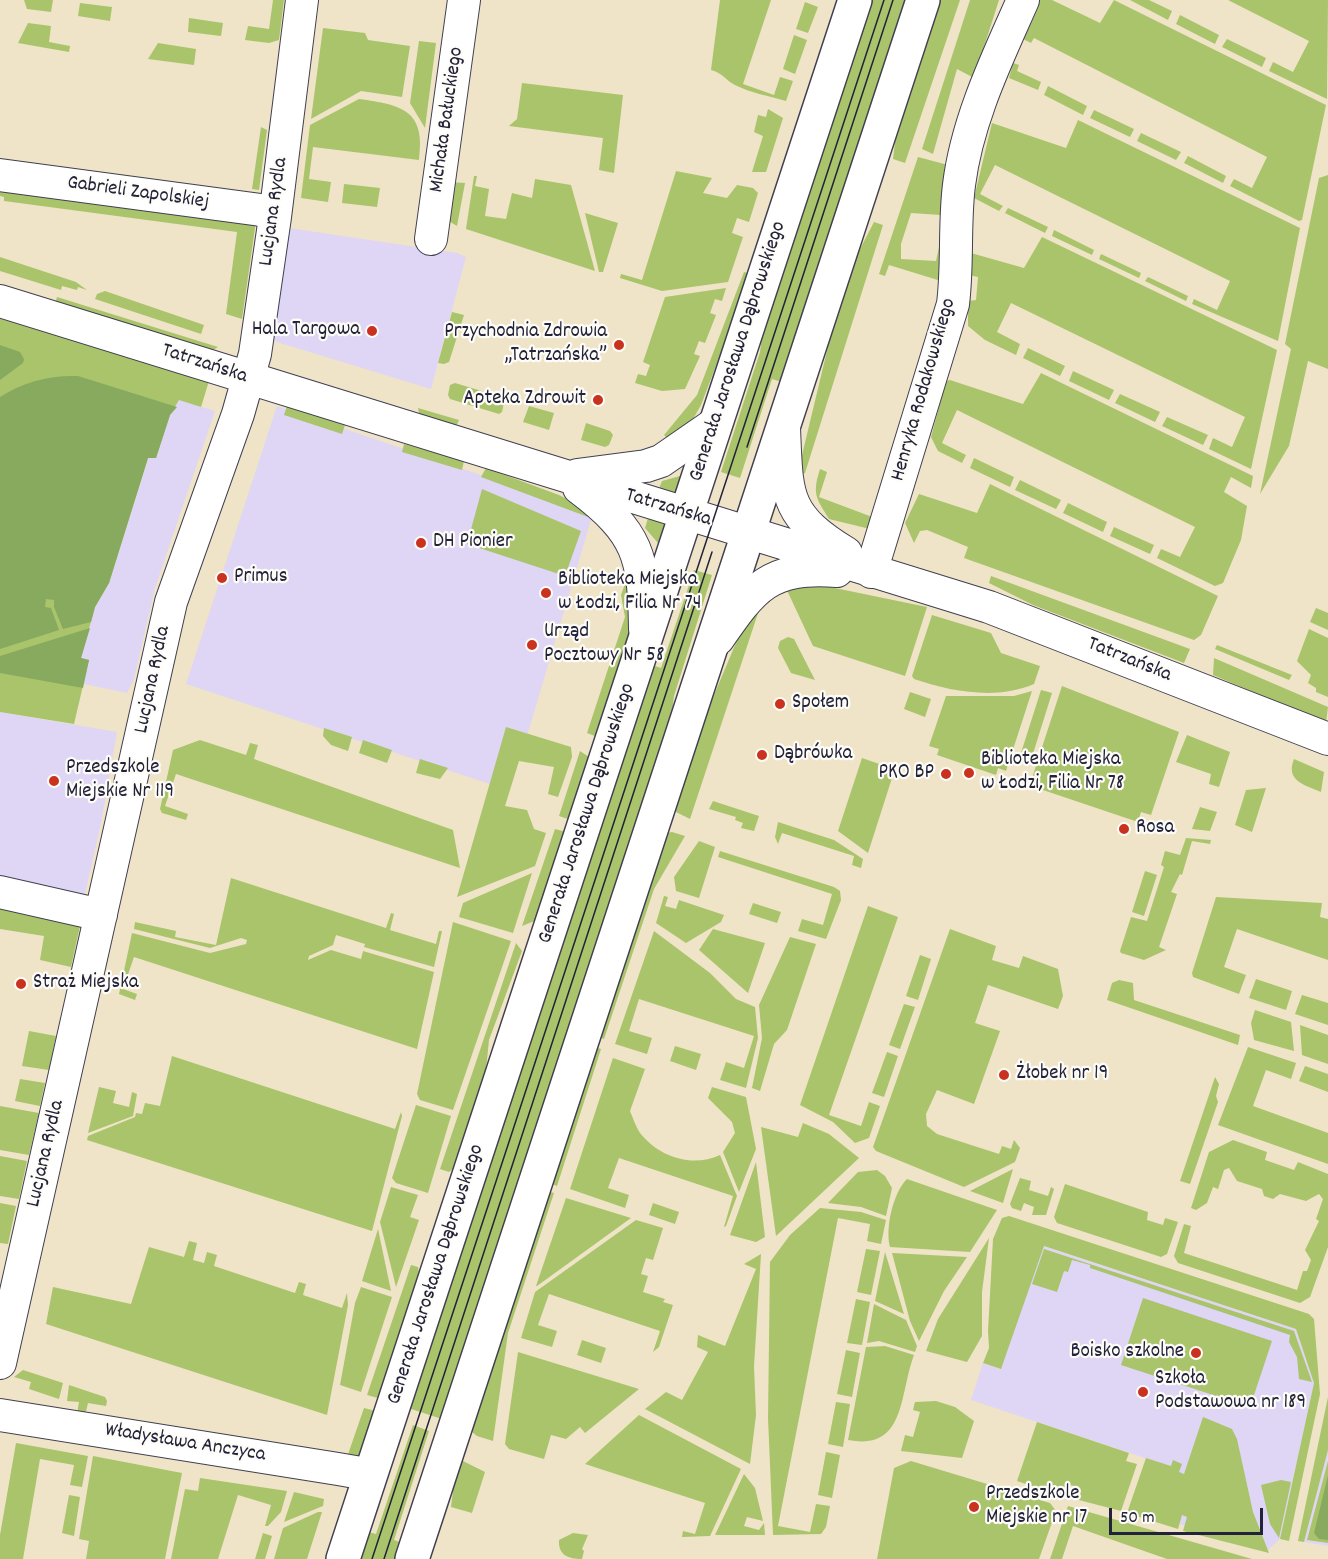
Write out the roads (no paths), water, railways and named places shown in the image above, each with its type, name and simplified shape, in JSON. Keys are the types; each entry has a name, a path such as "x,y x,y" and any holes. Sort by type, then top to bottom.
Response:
{"main road":[{"name":"Generała Jarosława Dąbrowskiego","path":"343,1559 855,0"},
{"path":"412,1559 922,0"}],"street":[{"name":"Lucjana Rydla","path":"0,1362 173,595 249,379 275,217 302,0"},
{"name":"Michała Bałuckiego","path":"431,239 464,0"},
{"name":"Henryka Rodakowskiego","path":"871,572 953,304 956,282 958,188 967,142 984,91 1023,0"},
{"name":"Gabrieli Zapolskiej","path":"0,175 261,210 275,217"},
{"name":"Tatrzańska","path":"0,301 989,607 1328,740"},
{"path":"564,477 628,469 661,462 716,423"},
{"path":"784,423 787,488 794,507 813,532 871,572"},
{"path":"564,477 618,519 634,544 644,583 645,638"},
{"path":"709,651 747,598 778,576 806,570 871,572"},
{"path":"0,892 101,915"},
{"name":"Władysława Anczyca","path":"0,1415 338,1468 361,1473 369,1478"}],"tram line":[{"path":"372,1559 884,0"},
{"path":"747,447 893,0"},
{"path":"384,1559 712,552"}],"place":[{"name":"Hala Targowa","path":"372,331"},
{"name":"Przychodnia Zdrowia „Tatrzańska”","path":"619,345"},
{"name":"Apteka Zdrowit","path":"598,400"},
{"name":"DH Pionier","path":"421,543"},
{"name":"Primus","path":"222,578"},
{"name":"Biblioteka Miejska w Łodzi, Filia Nr 74","path":"546,593"},
{"name":"Urząd Pocztowy Nr 58","path":"532,645"},
{"name":"Społem","path":"780,704"},
{"name":"Dąbrówka","path":"762,755"},
{"name":"Biblioteka Miejska w Łodzi, Filia Nr 78","path":"969,773"},
{"name":"PKO BP","path":"946,774"},
{"name":"Przedszkole Miejskie Nr 119","path":"54,781"},
{"name":"Rosa","path":"1124,829"},
{"name":"Straż Miejska","path":"21,984"},
{"name":"Żłobek nr 19","path":"1004,1075"},
{"name":"Boisko szkolne","path":"1196,1353"},
{"name":"Szkoła Podstawowa nr 189","path":"1143,1392"},
{"name":"Przedszkole Miejskie nr 17","path":"974,1507"}]}
